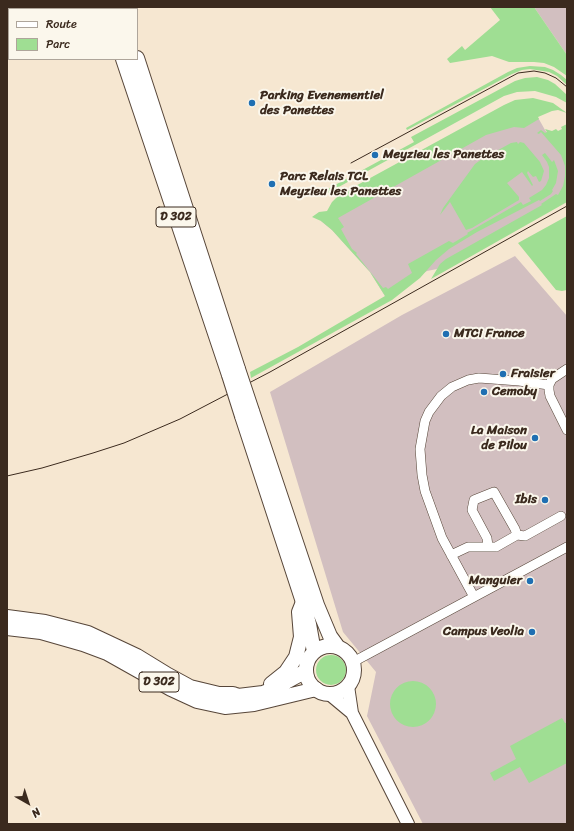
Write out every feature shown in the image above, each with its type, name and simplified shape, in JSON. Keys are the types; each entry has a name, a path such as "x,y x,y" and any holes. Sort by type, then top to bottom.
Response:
{"main road":[{"name":"D 302","path":"123,60 247,414 317,606 330,636 338,647"},
{"name":"D 302","path":"138,60 233,372"},
{"name":"D 302","path":"247,414 303,602 314,652"},
{"path":"232,694 263,688 280,678 292,664 300,647 301,637 298,612 303,602"},
{"name":"D 302","path":"7,617 45,622 88,633 137,656 190,687 219,694 232,694 238,696 263,692 273,689 306,671"},
{"name":"D 302","path":"7,628 41,632 83,644 113,657 171,689 197,701 225,707 254,704 322,691"},
{"path":"322,691 339,692 348,686 354,674 353,662 345,650 338,647 325,646 314,652 307,664 306,671 308,678 322,691 352,713"},
{"path":"348,686 352,713 408,824"}],"street":[{"path":"567,369 552,379 550,385 550,396 567,430"},
{"path":"474,597 442,538 430,508 422,475 420,449 422,435 429,412 441,396 452,387 468,380 479,378 550,385"},
{"path":"488,546 487,538 472,510 474,500 494,492 516,529 517,535"},
{"path":"451,555 468,547 496,547 517,535 525,536 561,516"},
{"path":"353,662 567,547"}],"shaded area":[{"path":"534,7 567,7 567,55"},
{"path":"531,105 545,130 567,156 567,196 437,269 427,271 385,296 370,272 332,230 321,221"},
{"path":"515,256 567,316 567,824 423,824 367,716 376,672 343,632 270,392 402,315"}],"green space":[{"path":"490,7 534,7 567,55 567,76 554,67 544,63 509,62 492,56 450,63 447,59 462,46 465,50 500,20"},
{"path":"530,66 545,67 553,70 567,80 567,85 557,76 549,72 530,69 522,70 407,130 406,128 508,72 517,68"},
{"path":"537,77 555,84 567,95 567,103 556,97 535,91 517,92 504,96 326,194 324,191 414,142 411,137 515,81"},
{"path":"533,98 553,103 567,113 558,110 552,111 538,117 539,119 524,128 514,127 486,135 338,218 344,227 341,229 352,249 357,253 356,254 383,288 386,287 388,289 412,273 408,264 449,241 453,243 468,234 467,233 521,202 523,205 531,201 529,198 542,190 549,178 549,167 542,155 545,153 552,162 554,160 558,171 556,183 551,194 540,201 539,200 477,232 449,249 436,260 420,278 392,300 251,378 250,372 298,347 385,296 370,272 332,230 321,221 312,217 319,212 327,211 332,202 339,195 504,105 515,100"},
{"path":"567,124 567,202 431,279 440,264 446,259 542,205 541,204 556,194 558,195 563,186 565,166 561,155 541,132 539,134 537,133 541,130 545,133 547,132 545,129 552,131 556,129 558,131 562,129 561,127"},
{"path":"517,142 518,144 520,142 524,143 540,162 544,171 541,181 539,182 536,176 533,177 528,171 527,173 533,185 532,186 522,172 507,183 519,197 519,200 472,228 466,230 450,202 440,215 443,208 475,164 511,143"},
{"path":"567,216 567,290 562,291 556,290 518,243"},
{"path":"331,655 342,659 346,670 342,681 331,685 320,681 316,670 320,659"},
{"path":"418,681 422,682 432,691 435,695 435,713 426,723 418,727 408,727 400,723 391,713 390,699 394,691 404,682"},
{"path":"562,718 565,723 567,723 567,763 529,783 520,767 494,781 490,773 516,759 510,746"}],"tram line":[{"path":"351,163 518,73 534,71 545,73 556,78 567,87"},
{"path":"7,476 42,468 124,443 180,419 270,372 567,206"}],"place":[{"name":"Parking Evenementiel des Panettes","path":"252,103"},
{"name":"Meyzieu les Panettes","path":"375,155"},
{"name":"Parc Relais TCL Meyzieu les Panettes","path":"272,184"},
{"name":"MTCi France","path":"446,334"},
{"name":"Fraisier","path":"503,374"},
{"name":"Cemoby","path":"484,392"},
{"name":"La Maison de Pilou","path":"535,438"},
{"name":"Ibis","path":"545,500"},
{"name":"Manguier","path":"530,581"},
{"name":"Campus Veolia","path":"532,632"}]}
